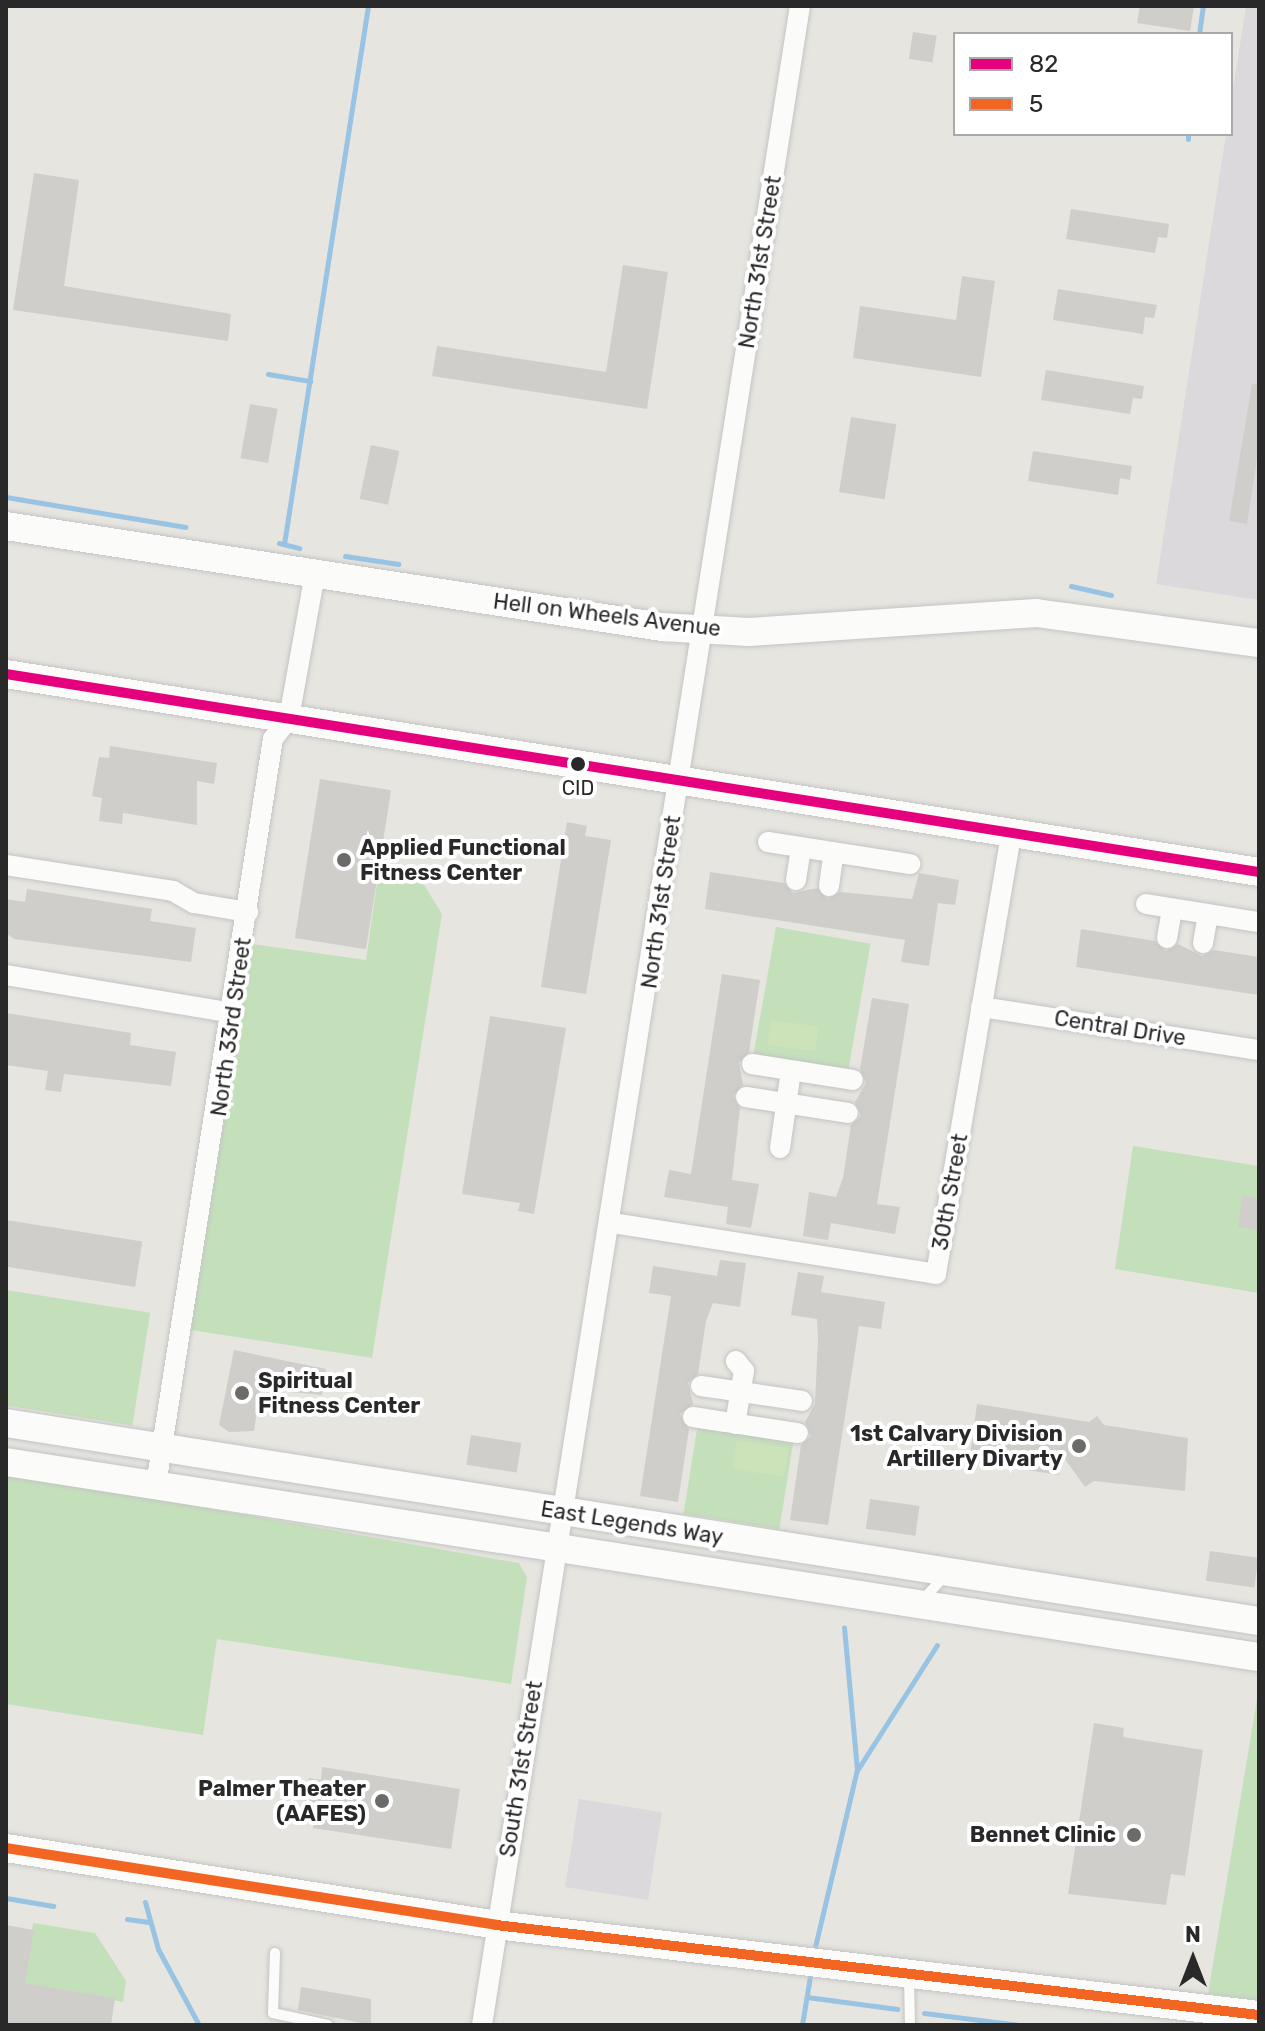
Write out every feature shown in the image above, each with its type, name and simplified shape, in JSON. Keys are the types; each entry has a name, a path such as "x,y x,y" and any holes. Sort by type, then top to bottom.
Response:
{"street":[{"name":"North 31st Street","path":"562,1513 612,1223 800,6"},
{"name":"Hell on Wheels Avenue","path":"6,526 703,630 1036,613 1259,643"},
{"name":"North 33rd Street","path":"156,1485 233,1013 273,739 289,718 315,573"},
{"path":"6,674 1259,872"},
{"name":"30th Street","path":"612,1223 936,1274 1011,833"},
{"path":"768,842 910,864"},
{"path":"796,880 801,847"},
{"path":"829,886 834,852"},
{"path":"6,865 173,891 194,903 248,912"},
{"path":"1146,904 1259,922"},
{"path":"1167,938 1172,909"},
{"path":"1203,943 1208,914"},
{"path":"6,975 233,1013"},
{"name":"Central Drive","path":"981,1007 1259,1050"},
{"path":"752,1064 853,1080"},
{"path":"780,1148 791,1071"},
{"path":"746,1097 848,1113"},
{"path":"735,1424 744,1371 736,1361"},
{"path":"701,1386 802,1401"},
{"path":"693,1417 798,1433"},
{"name":"East Legends Way","path":"6,1423 946,1574 1259,1621"},
{"name":"East Legends Way","path":"6,1462 1259,1657"},
{"name":"South 31st Street","path":"482,2025 562,1513"},
{"path":"6,1848 496,1925 1259,2015"}],"lane":[{"path":"917,1606 946,1574"},
{"path":"275,1953 273,2013 328,2025"},
{"path":"909,1974 910,2025"}],"shaded area":[{"path":"1246,6 1259,6 1259,600 1156,584 1226,136 1233,136 1233,89"},
{"path":"579,1799 662,1812 648,1900 565,1887"}],"green space":[{"path":"379,869 418,875 442,914 372,1358 191,1330 252,944 366,960"},
{"path":"776,927 871,944 847,1077 753,1060"},
{"path":"771,1020 819,1027 815,1051 768,1045"},
{"path":"1133,1146 1259,1166 1259,1293 1115,1269"},
{"path":"6,1290 150,1313 132,1425 6,1405"},
{"path":"698,1423 794,1438 779,1529 684,1514"},
{"path":"737,1440 788,1448 784,1477 732,1469"},
{"path":"6,1473 519,1563 527,1577 511,1684 217,1639 203,1735 6,1704"},
{"path":"1259,1687 1259,2000 1208,1994"},
{"path":"33,1923 95,1933 126,1981 123,2002 25,1983"}],"building":[{"path":"1140,6 1194,6 1190,31 1137,23"},
{"path":"913,32 937,36 932,62 909,59"},
{"path":"34,173 79,180 64,286 231,314 228,341 13,310"},
{"path":"1071,209 1169,224 1167,238 1158,237 1155,253 1066,239"},
{"path":"623,265 668,272 647,409 432,376 437,346 606,372"},
{"path":"962,276 995,281 981,377 853,358 860,306 956,320"},
{"path":"1058,289 1157,305 1154,318 1145,317 1143,334 1053,320"},
{"path":"1046,370 1144,386 1142,399 1133,398 1130,414 1041,400"},
{"path":"1252,384 1259,384 1259,446 1247,524 1229,521"},
{"path":"250,404 278,409 268,463 240,458"},
{"path":"851,417 896,424 885,499 839,492"},
{"path":"371,445 399,451 388,505 360,499"},
{"path":"1033,451 1132,466 1130,480 1120,478 1118,495 1028,481"},
{"path":"110,746 217,763 214,784 197,781 197,825 123,813 122,824 99,821 102,798 92,796 99,757 109,758"},
{"name":"Applied Functional Fitness Center","path":"320,779 391,790 366,949 295,938"},
{"path":"567,822 587,826 585,836 611,840 586,994 541,987"},
{"path":"710,872 784,883 793,893 817,888 828,899 840,892 912,899 919,873 959,880 955,905 938,903 929,966 901,962 905,940 705,909"},
{"path":"27,889 152,909 150,921 196,928 191,962 14,939 6,933 6,899 25,902"},
{"path":"1081,929 1155,941 1166,951 1178,944 1202,956 1214,950 1259,957 1259,995 1076,967"},
{"path":"722,974 760,980 749,1052 739,1063 743,1085 733,1096 740,1108 732,1180 759,1184 751,1228 726,1224 728,1207 664,1197 669,1170 691,1174"},
{"path":"872,998 909,1004 877,1204 900,1207 895,1234 831,1223 828,1240 803,1236 809,1192 836,1197 843,1178 851,1125 861,1116 855,1102 866,1083 860,1069"},
{"path":"6,1013 131,1033 130,1045 176,1052 171,1086 64,1074 61,1092 45,1090 48,1071 6,1065"},
{"path":"490,1016 566,1028 534,1214 518,1211 520,1203 462,1194"},
{"path":"1242,1195 1259,1198 1259,1230 1238,1227"},
{"path":"6,1220 142,1242 135,1287 6,1267"},
{"path":"720,1260 746,1263 740,1307 713,1303 706,1321 698,1374 688,1383 693,1404 680,1414 689,1429 678,1502 640,1496 671,1296 649,1293 653,1266 717,1276"},
{"path":"798,1272 824,1276 821,1292 885,1302 881,1329 859,1326 828,1525 790,1520 801,1445 811,1436 805,1422 815,1404 818,1339 817,1319 791,1315"},
{"name":"Spiritual Fitness Center","path":"234,1350 326,1369 322,1395 260,1389 254,1431 229,1432 219,1425"},
{"name":"1st Calvary Division Artillery Divarty","path":"977,1404 1089,1422 1097,1416 1104,1425 1188,1438 1185,1491 1094,1481 1085,1487 1062,1455 1059,1475 977,1462 970,1455"},
{"path":"471,1435 521,1443 517,1473 466,1465"},
{"path":"870,1499 920,1506 915,1536 866,1529"},
{"path":"1210,1551 1259,1558 1254,1588 1206,1581"},
{"name":"Bennet Clinic","path":"1094,1723 1124,1728 1123,1737 1203,1750 1185,1876 1171,1874 1166,1905 1068,1894"},
{"name":"Palmer Theater (AAFES)","path":"322,1767 460,1789 451,1849 313,1828 315,1815 303,1813 309,1778 321,1780"},
{"path":"6,1925 34,1930 25,1983 115,1998 111,2025 6,2025"},
{"path":"301,1987 371,1999 371,2025 298,2010"}],"waterway":[{"path":"284,544 368,6"},
{"path":"1199,32 1203,6"},
{"path":"268,374 310,381"},
{"path":"6,497 186,527"},
{"path":"279,543 299,548"},
{"path":"345,556 398,564"},
{"path":"1071,586 1111,595"},
{"path":"815,1947 857,1770 844,1628"},
{"path":"858,1769 937,1645"},
{"path":"6,1898 53,1906"},
{"path":"145,1902 158,1949 199,2025"},
{"path":"127,1919 149,1922"},
{"path":"802,2025 810,1976"},
{"path":"807,1997 897,2009"},
{"path":"924,2013 1021,2025"}],"transit line":[{"name":"82","path":"6,674 1259,872"},
{"name":"5","path":"6,1848 496,1925 1259,2015"}],"place":[{"name":"CID","path":"578,764"},
{"name":"Applied Functional Fitness Center","path":"344,860"},
{"name":"Spiritual Fitness Center","path":"242,1393"},
{"name":"1st Calvary Division Artillery Divarty","path":"1079,1446"},
{"name":"Palmer Theater (AAFES)","path":"382,1801"},
{"name":"Bennet Clinic","path":"1134,1835"}]}
